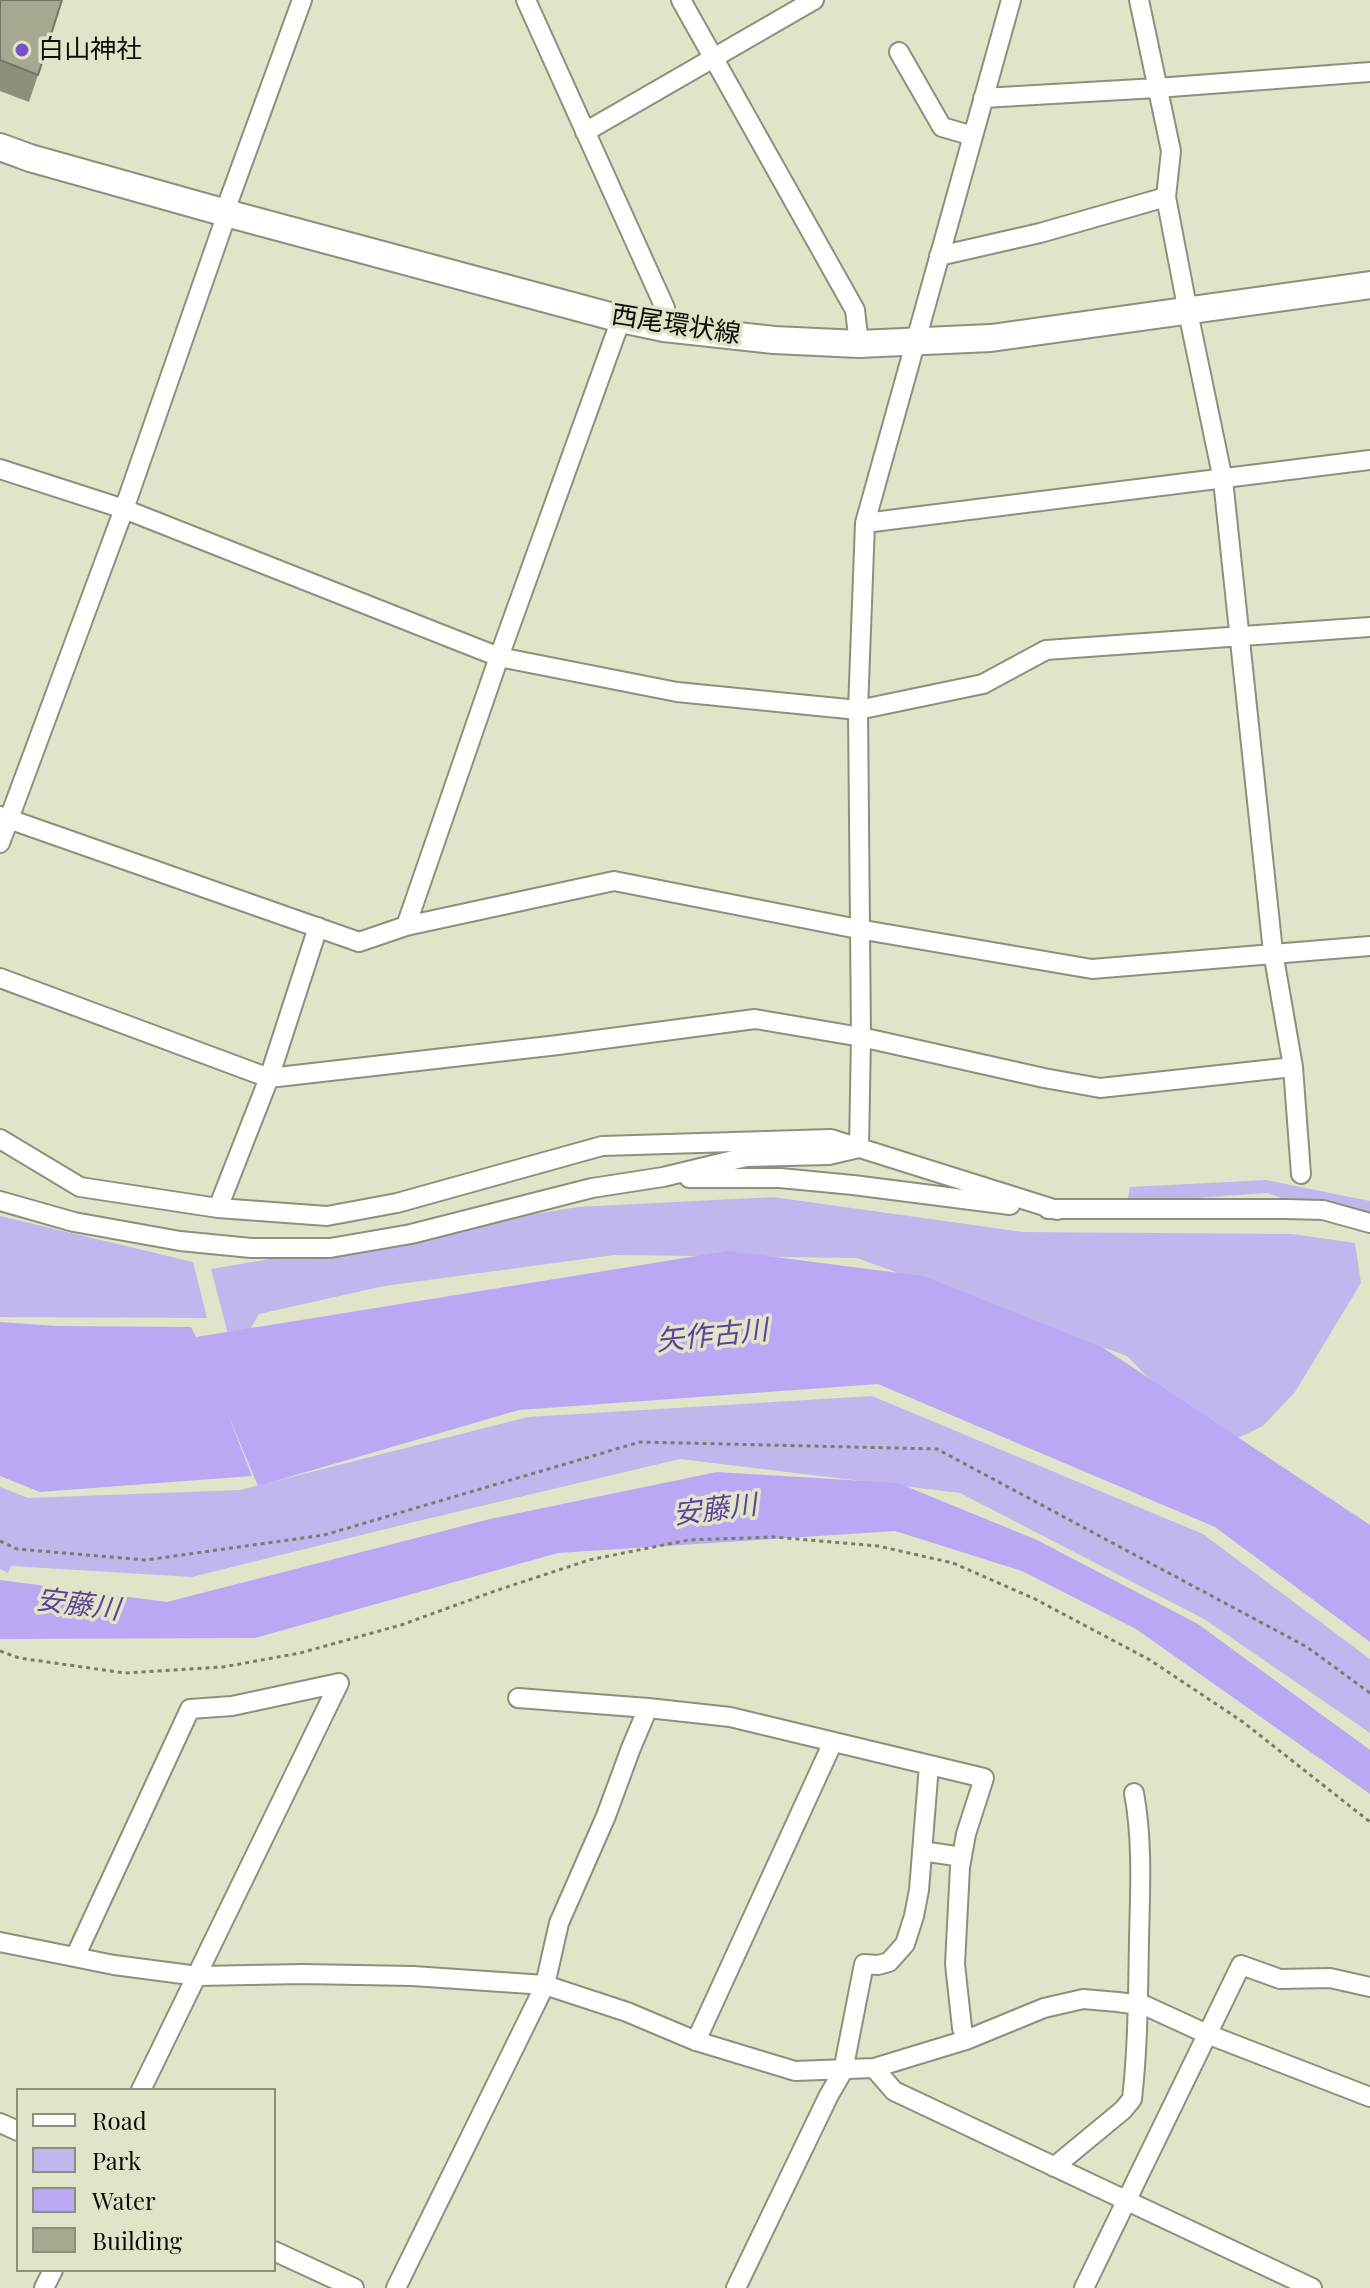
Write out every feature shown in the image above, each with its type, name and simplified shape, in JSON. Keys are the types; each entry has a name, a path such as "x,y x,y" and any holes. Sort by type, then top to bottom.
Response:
{"main road":[{"name":"西尾環状線","path":"0,147 226,213 621,319 664,328 774,340 859,344 991,338 1370,285"}],"street":[{"path":"0,843 4,818 124,509 302,0"},
{"path":"526,0 665,308 664,328"},
{"path":"681,0 855,310 859,344"},
{"path":"585,132 713,56 784,7 814,0"},
{"path":"859,1148 858,710 865,523 1011,0"},
{"path":"1139,0 1171,151 1166,197 1223,480 1273,952 1293,1067 1301,1174"},
{"path":"899,52 942,127 973,136"},
{"path":"983,98 1370,72"},
{"path":"939,256 1040,233 1166,197"},
{"path":"406,926 621,319"},
{"path":"865,523 1370,460"},
{"path":"0,469 124,509 499,657 677,692 858,710 983,684 1046,650 1370,627"},
{"path":"4,818 359,942 406,926 614,881 858,929 1092,969 1370,946"},
{"path":"218,1208 269,1078 318,927"},
{"path":"0,978 269,1078 755,1019 861,1037 1100,1088 1293,1067"},
{"path":"0,1139 80,1187 218,1208 327,1216 397,1203 602,1146 831,1139 1057,1210"},
{"path":"0,1201 74,1222 180,1241 251,1248 330,1248 411,1234 592,1188 663,1177 746,1157 829,1155 859,1148"},
{"path":"663,1177 780,1178 1057,1210 1323,1210 1370,1223"},
{"path":"75,1957 190,1709 232,1706 339,1683 142,2088"},
{"path":"518,1698 730,1717 984,1778 962,1857 955,1964 966,2040"},
{"path":"396,2288 545,1985 559,1923 606,1816 648,1708"},
{"path":"696,2041 833,1742"},
{"path":"736,2288 843,2071 864,1964 889,1962 905,1944 919,1890 929,1765"},
{"path":"1054,2167 1132,2099 1140,1901 1138,1813 1134,1793"},
{"path":"922,1851 962,1857"},
{"path":"0,1942 114,1965 198,1976 413,1976 545,1985 627,2012 696,2041 795,2071 874,2068 966,2040 1044,2008 1083,1999 1138,2004 1370,2097"},
{"path":"1084,2288 1241,1965 1280,1979 1330,1978 1370,1987"},
{"path":"874,2068 894,2091 1312,2288"},
{"path":"276,2252 354,2288"}],"path":[{"path":"0,1541 17,1549 146,1560 324,1535 640,1442 937,1449 1307,1647 1370,1693"},
{"path":"0,1651 19,1658 125,1673 223,1667 300,1653 401,1625 589,1560 688,1540 774,1537 878,1546 953,1563 1035,1599 1150,1660 1243,1722 1370,1822"}],"green space":[{"path":"1266,1180 1370,1201 1370,1229 1267,1193 1127,1203 1130,1187"},
{"path":"773,1197 1023,1232 1292,1234 1355,1243 1361,1283 1295,1392 1263,1426 1217,1448 1127,1356 857,1258 614,1255 384,1286 259,1314 234,1357 211,1269 577,1207"},
{"path":"0,1216 193,1262 207,1318 0,1317"},
{"path":"872,1396 1203,1534 1370,1659 1370,1733 1204,1619 960,1493 680,1459 192,1577 11,1566 8,1573 0,1569 0,1487 28,1498 240,1490 528,1417"}],"water":[{"name":"矢作古川","path":"728,1251 923,1276 1102,1347 1370,1525 1370,1642 1215,1527 878,1384 519,1410 258,1486 227,1412 252,1476 40,1492 0,1476 0,1322 56,1326 191,1327 196,1337"},
{"name":"安藤川","path":"717,1472 898,1483 1037,1540 1198,1624 1370,1750 1370,1794 1136,1629 1022,1571 895,1531 558,1553 255,1638 0,1639 0,1580 167,1602 490,1519"}],"building":[{"name":"白山神社","path":"0,0 62,0 38,75 0,60"}],"place":[{"name":"白山神社","path":"22,50"}]}
